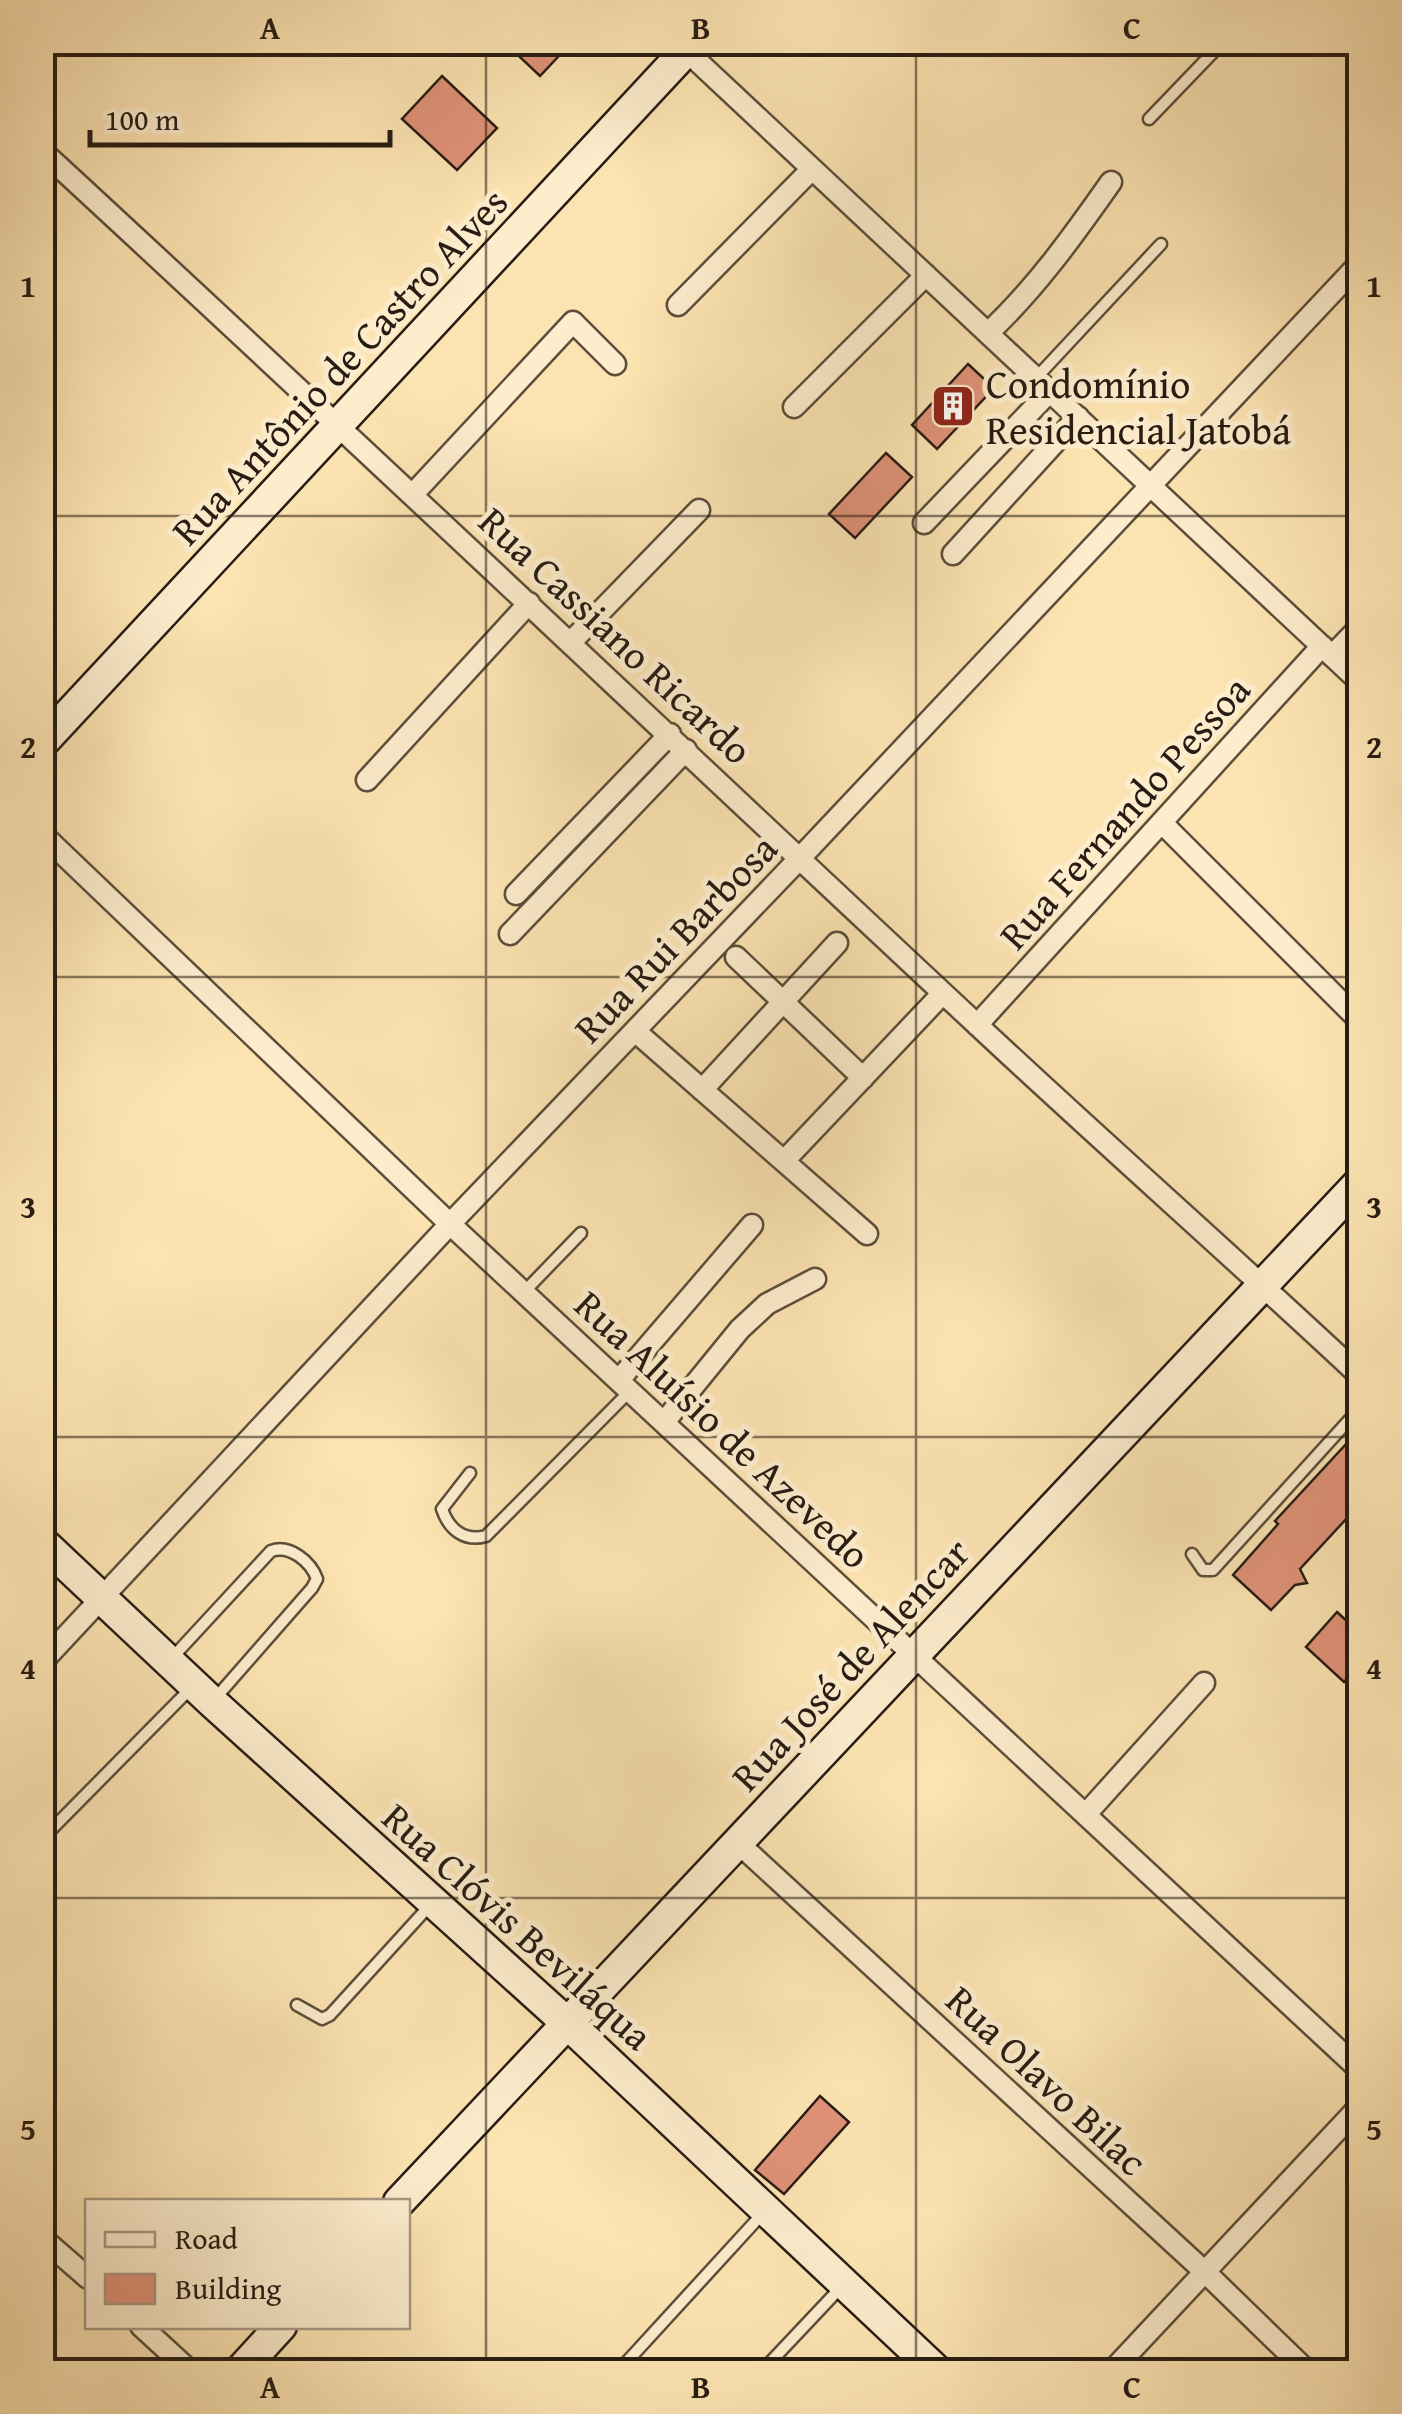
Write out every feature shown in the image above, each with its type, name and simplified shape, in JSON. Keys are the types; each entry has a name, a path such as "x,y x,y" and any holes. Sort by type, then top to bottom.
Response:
{"street":[{"path":"686,45 1360,682"},
{"name":"Rua Antônio de Castro Alves","path":"42,743 340,425 686,45"},
{"name":"Rua Cassiano Ricardo","path":"42,151 414,493 943,993 1360,1376"},
{"path":"678,306 812,168"},
{"path":"988,333 1054,262 1111,182"},
{"name":"Rua Rui Barbosa","path":"42,1662 450,1224 1360,263"},
{"path":"794,407 926,275"},
{"path":"414,493 573,322 615,364"},
{"path":"924,523 1043,385"},
{"path":"953,554 1078,418"},
{"path":"571,642 699,510"},
{"path":"367,780 529,604"},
{"name":"Rua Fernando Pessoa","path":"977,1024 1327,651 1360,627"},
{"path":"516,894 670,734"},
{"path":"510,934 686,750"},
{"path":"1162,823 1360,1021"},
{"name":"Rua Aluísio de Azevedo","path":"42,834 450,1224 1360,2070"},
{"path":"702,1090 837,943"},
{"path":"736,958 863,1078"},
{"path":"784,1161 943,993"},
{"path":"635,1031 867,1234"},
{"name":"Rua José de Alencar","path":"402,2199 1360,1182"},
{"path":"625,1385 752,1225"},
{"path":"665,1422 740,1329 767,1304 815,1279"},
{"name":"Rua Clóvis Beviláqua","path":"42,1542 568,2023 938,2372"},
{"path":"1086,1814 1204,1683"},
{"name":"Rua Olavo Bilac","path":"737,1842 1308,2372"},
{"path":"1111,2372 1360,2106"},
{"path":"42,2238 85,2275"},
{"path":"144,2329 191,2372"},
{"path":"239,2372 279,2329"}],"lane":[{"path":"1149,120 1223,42"},
{"path":"1043,385 1161,244"},
{"path":"524,1292 581,1233"},
{"path":"470,1473 442,1509 446,1521 473,1540 486,1536 625,1385"},
{"path":"1192,1554 1203,1570 1213,1570 1360,1408"},
{"path":"42,1839 312,1588 316,1572 290,1549 271,1551 169,1661"},
{"path":"297,2004 312,2016 322,2019 330,2015 432,1902"},
{"path":"623,2366 765,2211"},
{"path":"761,2372 844,2285"}],"building":[{"path":"504,42 572,42 540,76"},
{"path":"442,76 497,128 457,170 402,119"},
{"name":"Condomínio Residencial Jatobá","path":"968,364 994,388 937,449 912,425"},
{"name":"Condomínio Residencial Jatobá","path":"886,453 912,477 855,538 829,514"},
{"path":"1360,1429 1360,1504 1300,1569 1307,1583 1295,1585 1271,1610 1233,1575 1278,1524 1275,1521"},
{"path":"1337,1612 1360,1633 1360,1666 1344,1682 1306,1647"},
{"path":"820,2096 849,2122 784,2194 755,2170"}],"place":[{"name":"Condomínio Residencial Jatobá","path":"953,406"}]}
